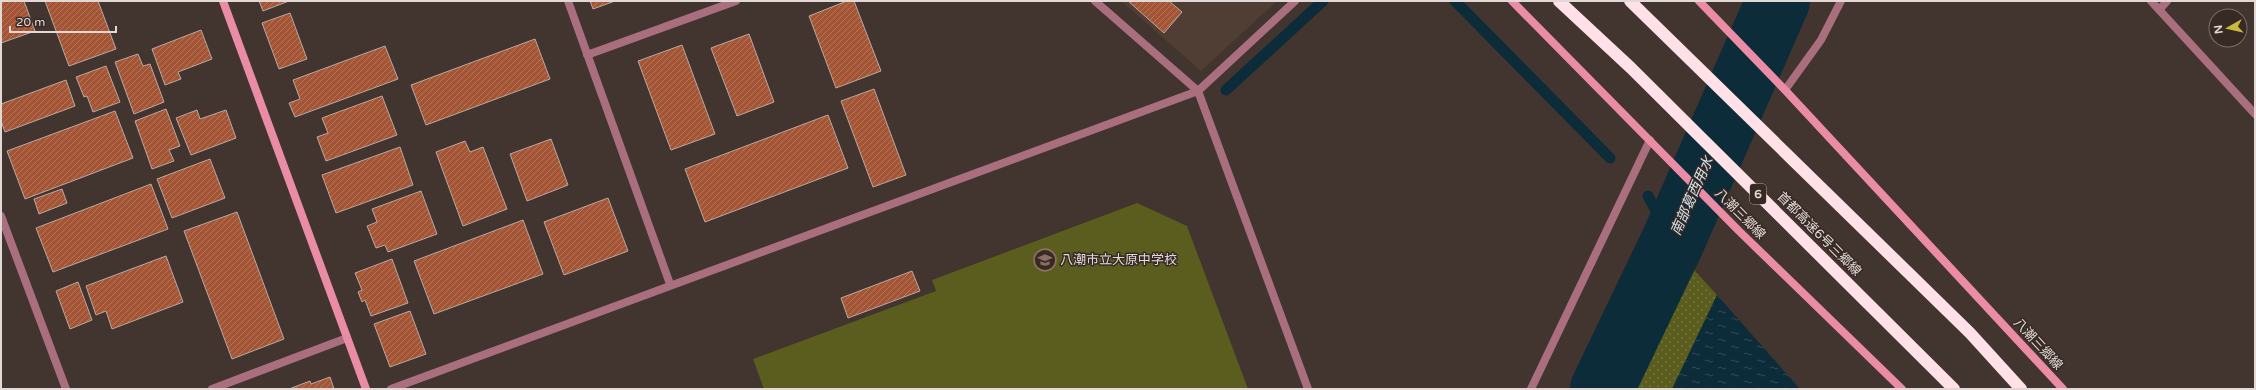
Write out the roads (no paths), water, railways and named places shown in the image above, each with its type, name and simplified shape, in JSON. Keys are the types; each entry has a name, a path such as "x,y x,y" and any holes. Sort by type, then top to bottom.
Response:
{"highway":[{"name":"首都高速6号三郷線","path":"1559,1 1631,68 1954,389"},
{"path":"1630,1 1970,333 2021,389"}],"main road":[{"path":"223,1 366,389"},
{"name":"八潮三郷線","path":"1512,1 1739,230 1902,389"},
{"name":"八潮三郷線","path":"1703,2 2063,389"}],"street":[{"path":"568,1 670,284"},
{"path":"587,54 736,1"},
{"path":"1095,1 1198,91 1308,389"},
{"path":"391,389 670,284 1198,91 1295,1"},
{"path":"1785,90 1821,40 1841,1"},
{"path":"2151,1 2255,114"},
{"path":"2159,10 2167,1"},
{"path":"1530,389 1650,140"},
{"path":"1,216 66,389"},
{"path":"212,389 347,338"}],"water":[{"path":"1717,295 1800,389 1672,389"}],"waterway":[{"path":"1226,90 1323,1"},
{"path":"1455,1 1610,158"},
{"name":"南部葛西用水","path":"1602,389 1673,241 1778,1"},
{"path":"1648,196 1673,241"}],"place":[{"name":"八潮市立大原中学校","path":"1045,260"}]}
